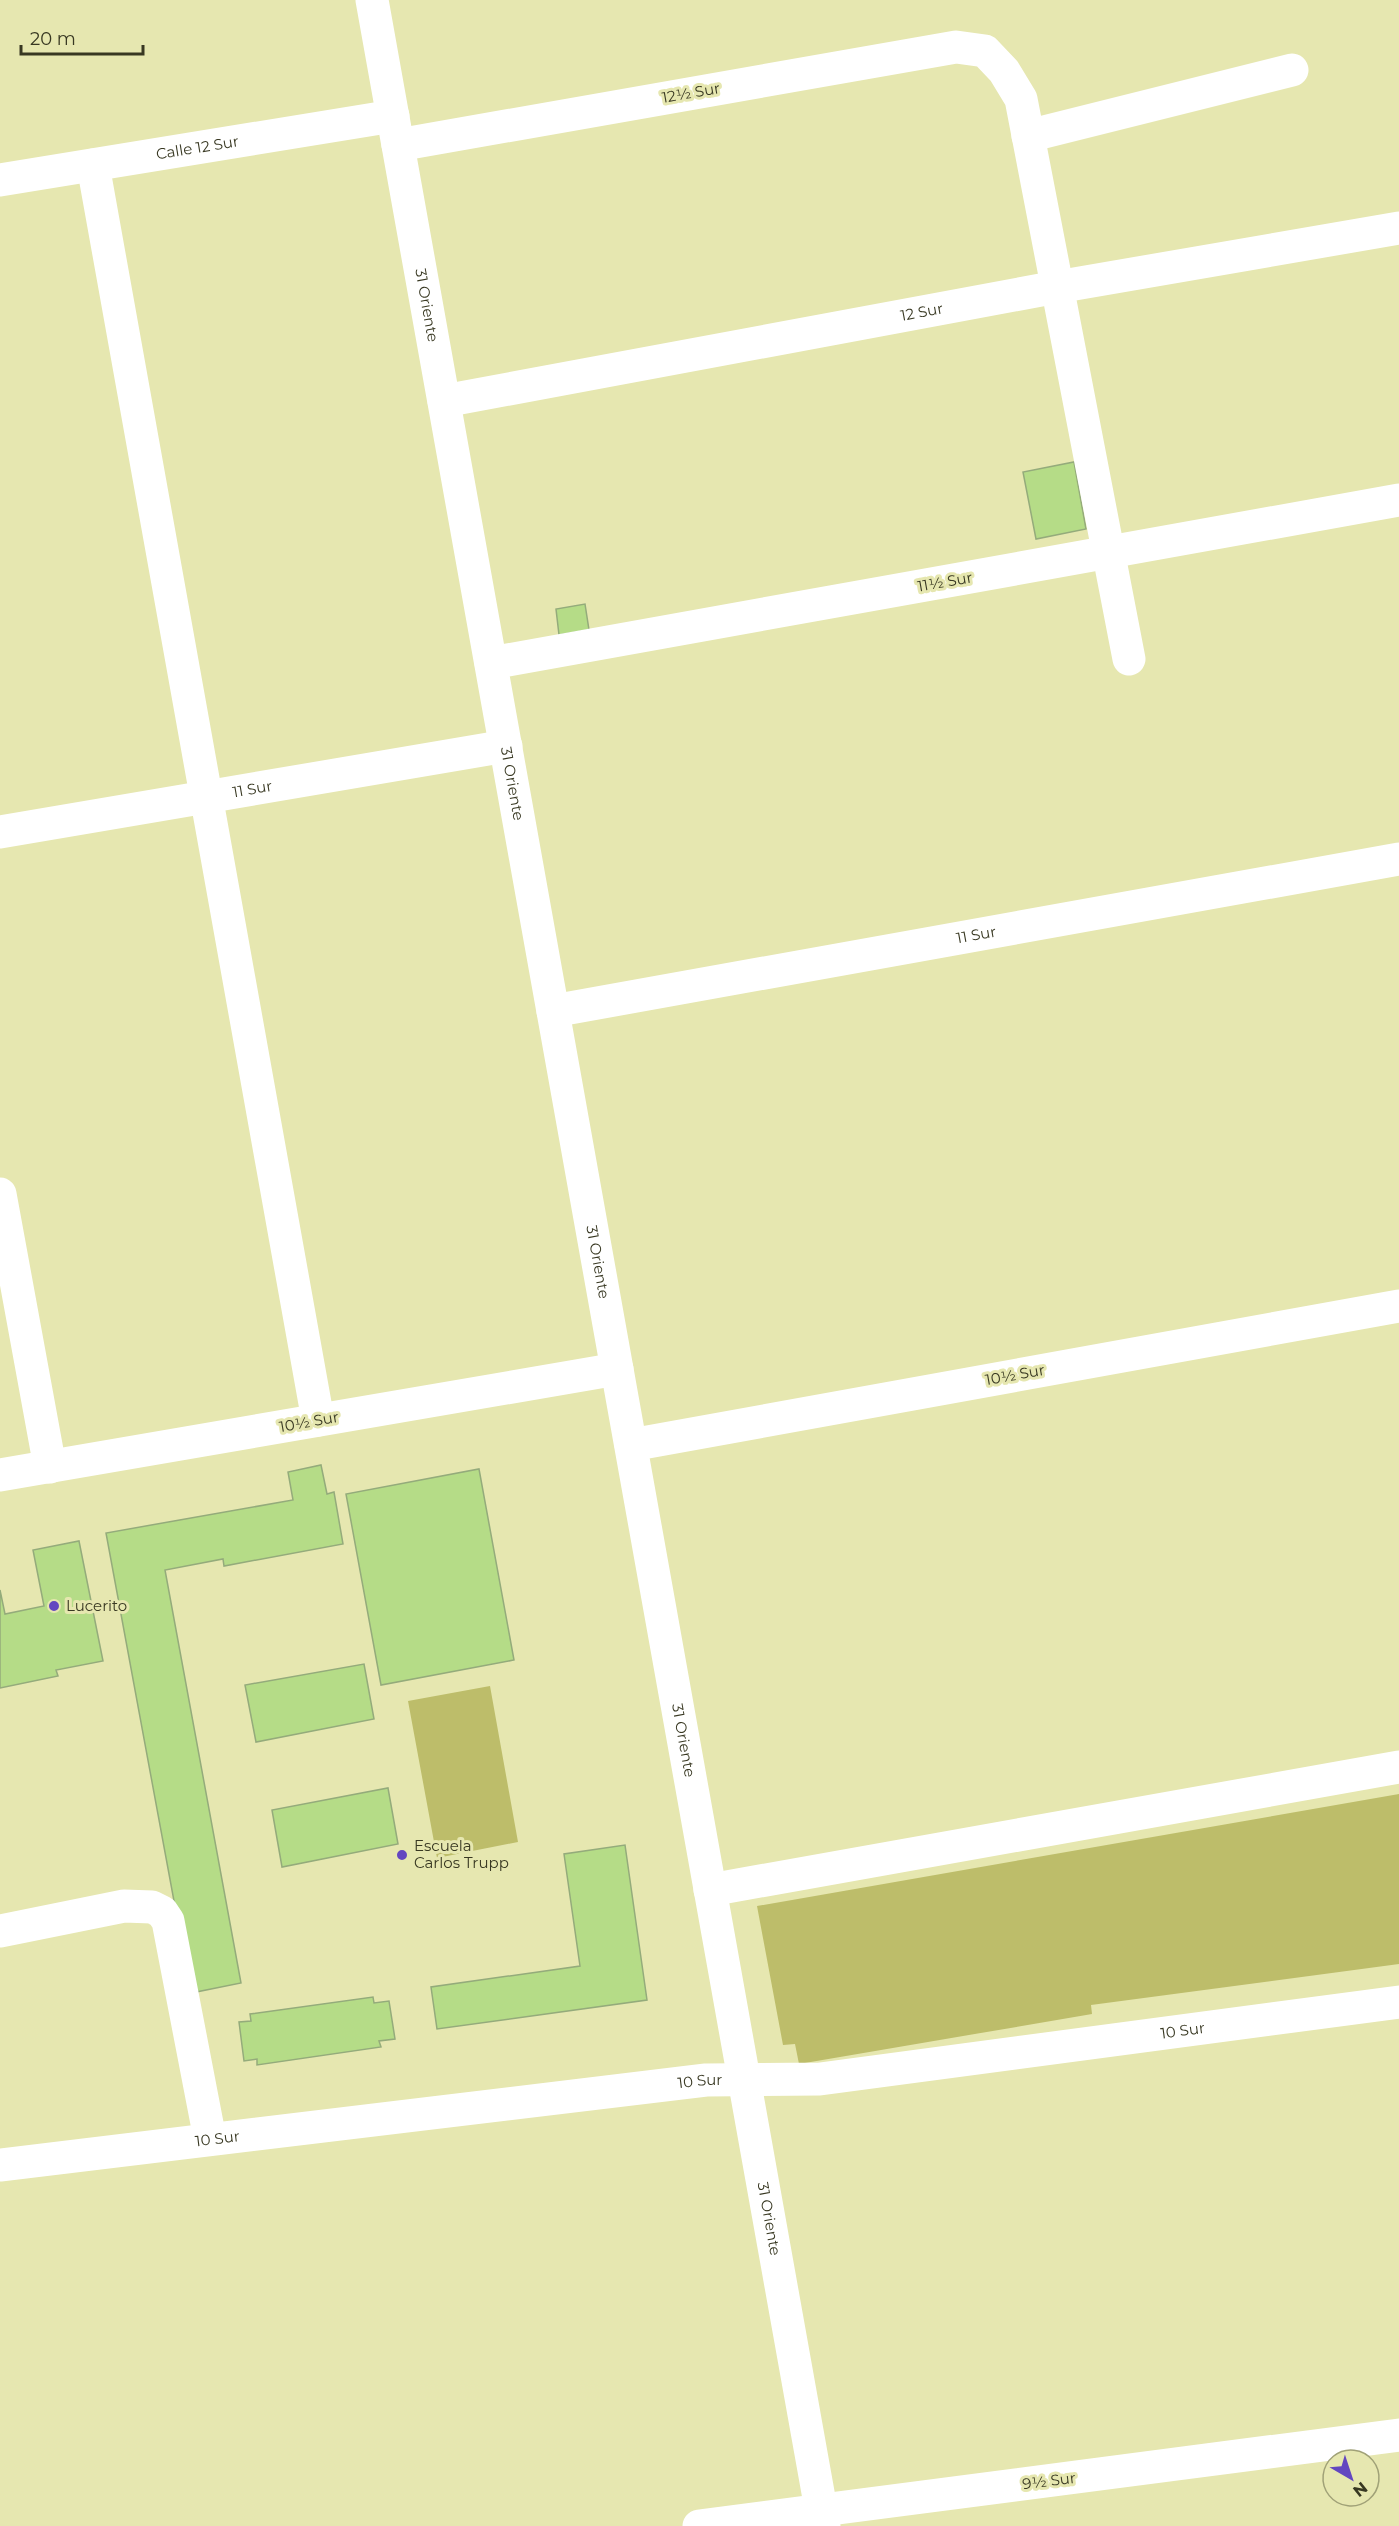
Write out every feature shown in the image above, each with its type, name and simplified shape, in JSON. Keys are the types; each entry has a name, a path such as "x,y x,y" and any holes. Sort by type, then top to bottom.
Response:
{"street":[{"name":"31 Oriente","path":"372,0 823,2518"},
{"name":"12½ Sur","path":"396,130 956,47 985,51 1004,71 1021,99 1028,136"},
{"path":"1129,659 1028,136 1292,70"},
{"name":"Calle 12 Sur","path":"0,180 93,165 396,130"},
{"path":"93,165 318,1420"},
{"name":"12 Sur","path":"444,401 1057,287 1399,228"},
{"name":"11½ Sur","path":"491,663 1399,500"},
{"name":"11 Sur","path":"0,832 506,746"},
{"name":"11 Sur","path":"553,1011 1399,859"},
{"path":"0,1194 50,1467"},
{"name":"10½ Sur","path":"631,1445 1399,1306"},
{"name":"10½ Sur","path":"0,1475 617,1369"},
{"path":"710,1890 1399,1767"},
{"path":"0,1931 124,1906 152,1907 162,1912 168,1921 210,2139"},
{"name":"10 Sur","path":"0,2164 706,2080 820,2079 1399,2002"},
{"name":"9½ Sur","path":"699,2526 823,2518 1399,2435"}],"shaded area":[{"path":"490,1686 518,1842 437,1858 408,1701"},
{"path":"1399,1794 1399,1964 1091,2005 1092,2014 799,2064 795,2044 783,2045 757,1906"}],"building":[{"path":"1074,462 1086,529 1036,539 1023,472"},
{"path":"585,604 589,630 559,635 556,609"},
{"path":"321,1465 327,1494 334,1492 343,1544 224,1566 223,1559 165,1570 241,1983 191,1993 106,1533 293,1500 288,1472"},
{"path":"479,1469 514,1660 381,1685 346,1494"},
{"path":"79,1541 103,1661 56,1670 58,1676 0,1688 0,1590 5,1614 44,1606 33,1550"},
{"path":"364,1664 374,1719 256,1742 245,1685"},
{"path":"388,1788 398,1844 282,1867 272,1810"},
{"path":"625,1845 647,2000 437,2029 431,1987 580,1966 564,1854"},
{"path":"373,1997 374,2003 389,2001 395,2039 379,2041 381,2047 257,2065 257,2059 244,2061 239,2022 251,2021 250,2014"}],"place":[{"name":"Lucerito","path":"54,1606"},
{"name":"Escuela Carlos Trupp","path":"402,1855"}]}
